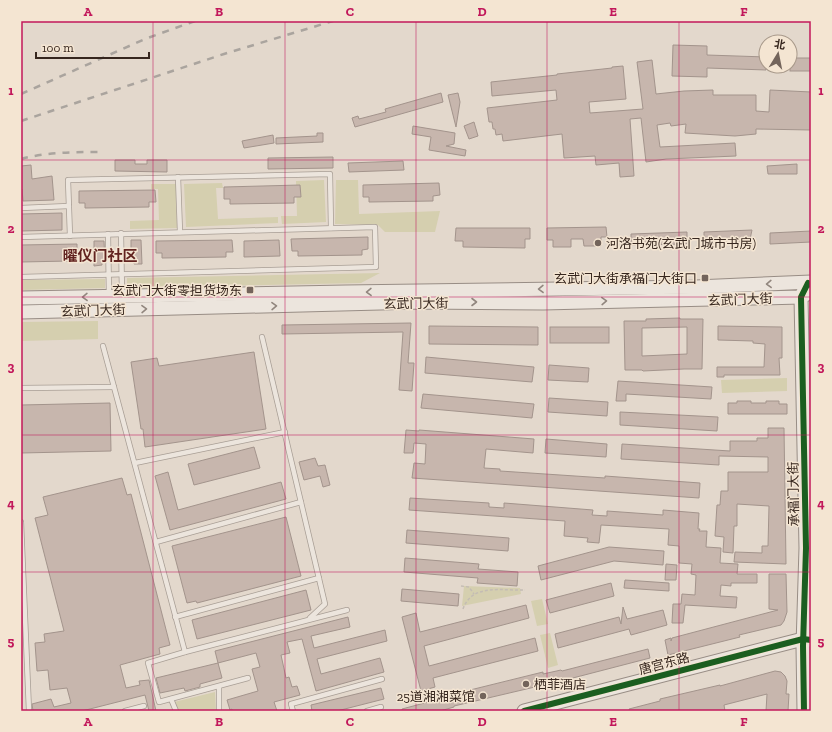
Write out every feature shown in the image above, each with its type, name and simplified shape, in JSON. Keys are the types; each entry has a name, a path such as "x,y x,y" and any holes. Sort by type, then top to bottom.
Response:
{"street":[{"name":"玄武门大街","path":"21,298 122,303 696,287 808,288"},
{"name":"承福门大街","path":"804,711 807,642 806,548 808,288"},
{"name":"玄武门大街","path":"21,312 109,303"},
{"name":"唐宫东路","path":"524,711 807,642"},
{"name":"唐宫东路","path":"556,711 807,642"}],"lane":[{"path":"70,236 68,180 330,174 331,228"},
{"path":"178,177 180,232"},
{"path":"21,208 69,206"},
{"path":"21,237 375,227 376,267 21,277"},
{"path":"108,234 109,303"},
{"path":"121,234 122,303"},
{"path":"262,337 325,604 309,619"},
{"path":"103,346 185,652"},
{"path":"21,388 114,387"},
{"path":"135,463 285,432"},
{"path":"156,542 301,502"},
{"path":"21,522 23,636 29,711"},
{"path":"176,617 319,578"},
{"path":"248,678 219,687 158,702 148,663 347,610"},
{"path":"293,711 291,704 382,679"},
{"path":"219,687 219,711"},
{"path":"170,699 176,711"},
{"path":"125,711 144,706"},
{"path":"367,711 381,707"}],"path":[{"path":"461,586 469,587 474,594"},
{"path":"463,609 469,597 486,590 525,590"}],"shaded area":[{"path":"324,180 326,222 282,224 281,216 297,216 296,181"},
{"path":"336,180 358,180 359,214 440,211 435,232 385,232 378,225 335,224"},
{"path":"222,183 223,188 216,188 218,219 278,217 278,223 186,227 184,184"},
{"path":"151,184 176,184 177,228 130,229 130,221 159,220 158,189 151,189"},
{"path":"380,273 361,283 127,288 127,278"},
{"path":"105,279 105,288 21,290 21,280"},
{"path":"98,321 98,339 21,341 21,322"},
{"path":"787,378 787,391 722,393 721,380"},
{"path":"464,586 520,588 521,594 462,606"},
{"path":"542,599 548,624 537,626 531,601"},
{"path":"550,633 558,665 548,668 540,635"},
{"path":"215,692 216,711 178,711 174,702"}],"building":[{"path":"673,45 707,46 707,55 758,57 758,70 707,68 707,77 672,76"},
{"path":"798,58 811,58 811,71 798,71"},
{"path":"652,60 656,94 713,90 713,95 756,95 756,111 769,112 770,90 811,92 811,130 756,129 756,134 735,136 685,133 686,124 671,126 670,123 657,125 660,147 735,143 736,156 666,159 646,162 641,118 630,119 634,176 620,177 619,163 596,165 595,156 564,158 562,134 503,141 502,134 496,135 492,122 489,122 487,108 557,100 556,90 492,96 491,82 623,66 626,99 589,102 590,113 643,109 637,62"},
{"path":"441,93 443,102 355,127 352,118 358,116 359,119 386,112 385,109"},
{"path":"458,93 460,102 456,127 448,95"},
{"path":"474,122 478,136 469,139 464,126"},
{"path":"413,126 455,133 454,144 446,146 466,150 465,156 429,150 431,137 412,134"},
{"path":"317,133 323,133 323,142 276,144 276,138 317,136"},
{"path":"273,135 274,143 244,148 242,141"},
{"path":"333,157 333,168 268,169 268,158"},
{"path":"115,160 135,160 135,164 147,164 147,160 167,160 167,172 115,171"},
{"path":"403,161 404,170 349,172 348,163"},
{"path":"797,164 797,174 768,174 767,166"},
{"path":"31,165 32,179 52,176 54,200 23,201 21,189 21,166"},
{"path":"439,183 440,195 433,196 433,201 369,202 369,197 363,197 363,185"},
{"path":"300,185 301,197 294,197 294,203 230,204 230,199 224,199 224,187"},
{"path":"155,190 156,202 149,202 149,207 85,208 85,203 79,203 79,191"},
{"path":"62,213 62,230 21,231 21,214"},
{"path":"606,227 607,237 601,237 601,246 584,246 583,239 571,239 571,247 553,247 553,240 547,240 547,228"},
{"path":"456,228 530,228 530,239 525,239 525,248 463,247 463,241 455,241"},
{"path":"752,230 749,244 704,243 704,232"},
{"path":"811,231 811,242 770,244 770,233"},
{"path":"687,232 687,244 631,245 631,234"},
{"path":"368,237 368,249 362,250 362,255 298,256 298,251 292,251 291,239"},
{"path":"131,240 141,240 142,264 134,264 134,261 131,261"},
{"path":"232,240 233,252 226,252 226,257 162,258 162,253 156,253 156,241"},
{"path":"279,240 280,256 244,257 244,241"},
{"path":"94,241 104,241 105,262 102,262 102,265 94,266"},
{"path":"77,244 77,256 70,256 70,261 21,262 21,245"},
{"path":"646,319 703,319 702,369 643,371 625,370 624,321 646,321","holes":["687,327 687,354 642,356 642,328"]},
{"path":"411,323 408,363 414,363 412,391 399,390 403,332 282,334 282,325"},
{"path":"429,326 538,327 538,345 429,344"},
{"path":"718,326 782,327 782,358 779,358 780,375 724,375 724,377 717,377 717,367 764,367 765,344 753,343 753,341 718,340"},
{"path":"550,327 609,327 609,343 550,343"},
{"path":"254,352 266,429 145,447 131,362 157,358 159,366"},
{"path":"426,357 534,367 532,382 425,373"},
{"path":"549,365 589,368 588,382 548,380"},
{"path":"618,381 712,387 711,399 626,394 626,401 616,401"},
{"path":"423,394 534,404 532,418 421,408"},
{"path":"549,398 608,402 607,416 548,412"},
{"path":"737,401 766,403 766,401 779,401 779,404 787,404 787,414 728,414 728,403 737,403"},
{"path":"110,403 111,451 21,453 21,405"},
{"path":"620,412 718,417 717,431 620,425"},
{"path":"768,428 784,428 786,564 734,562 735,552 762,553 762,546 768,546 769,506 737,504 737,526 734,526 733,553 723,552 724,537 715,536 717,505 720,505 721,491 728,491 728,472 768,472 768,457 719,456 719,465 621,459 622,444 730,451 730,441 757,441 757,438 768,438"},
{"path":"406,430 534,439 533,453 486,449 484,468 500,469 500,471 605,478 605,476 700,483 699,498 412,478 414,463 425,464 426,444 414,443 413,453 404,453"},
{"path":"546,439 607,444 606,457 545,453"},
{"path":"254,447 260,468 194,485 188,464"},
{"path":"315,458 318,466 325,465 330,485 323,487 320,476 304,480 299,462"},
{"path":"168,472 178,510 281,482 286,499 170,530 155,476"},
{"path":"122,478 127,495 131,494 170,645 159,648 160,654 120,665 126,688 140,685 139,681 149,680 156,711 149,711 145,695 82,711 33,711 32,704 51,699 54,707 71,703 67,688 50,690 48,670 37,671 35,643 45,642 44,634 64,631 35,518 48,515 43,497"},
{"path":"410,498 489,503 489,507 504,508 504,503 593,510 592,515 607,516 607,511 663,515 663,510 699,513 698,529 700,529 699,531 707,531 706,547 721,548 720,563 738,564 737,574 757,574 757,583 731,583 731,586 721,585 720,596 737,597 736,608 685,605 683,623 672,623 673,604 681,604 682,594 695,595 696,575 691,574 692,564 679,563 679,546 668,545 669,529 601,525 599,543 587,542 588,538 564,536 565,521 409,510"},
{"path":"286,517 301,576 197,603 196,601 187,603 172,546"},
{"path":"407,530 509,538 508,551 406,543"},
{"path":"609,547 664,551 663,565 614,561 541,580 538,566"},
{"path":"405,558 479,564 478,569 518,572 517,586 477,583 478,578 404,572"},
{"path":"666,564 677,565 676,580 665,580"},
{"path":"769,574 786,574 787,612 781,625 668,655 665,640 671,638 671,641 672,638 778,610 769,609"},
{"path":"625,580 669,583 669,591 624,588"},
{"path":"611,583 614,596 550,613 546,600"},
{"path":"402,589 459,594 458,606 401,601"},
{"path":"306,590 311,610 197,639 192,620"},
{"path":"526,605 529,618 424,646 429,666 535,638 538,651 433,678 435,687 421,691 402,617 416,613 420,632"},
{"path":"623,607 627,619 663,610 667,625 631,635 629,629 558,648 555,634 619,617 621,624"},
{"path":"348,617 350,627 311,636 314,648 385,630 387,641 317,659 321,674 380,658 384,672 316,691 302,639 287,642 290,653 281,655 286,678 289,677 292,687 297,686 300,695 274,702 277,711 230,710 227,700 258,691 252,669 260,667 256,653 218,663 215,651"},
{"path":"648,649 650,658 569,679 454,706 440,711 402,711 402,709 458,693 543,672 543,674 562,671"},
{"path":"218,663 222,678 200,684 200,687 185,691 184,688 160,693 156,678"},
{"path":"775,671 781,672 787,681 786,694 789,694 788,711 766,711 767,694 724,705 725,711 630,711 629,709 660,701 660,699 720,686"},
{"path":"381,688 384,699 337,711 312,711 311,705"}],"railway":[{"path":"21,94 145,39 195,21"},
{"path":"21,121 224,54 333,21"},
{"path":"21,159 71,152 101,152"}],"cycle path":[{"path":"804,711 803,646 806,548 801,297 808,283 811,285"},
{"path":"524,711 803,639 811,640"}],"place":[{"name":"河洛书苑(玄武门城市书房)","path":"598,243"},
{"name":"玄武门大街承福门大街口","path":"705,278"},
{"name":"玄武门大街零担货场东","path":"250,290"},
{"name":"栖菲酒店","path":"526,684"},
{"name":"25道湘湘菜馆","path":"483,696"}],"district":[{"name":"曜仪门社区","path":"100,256"}]}
